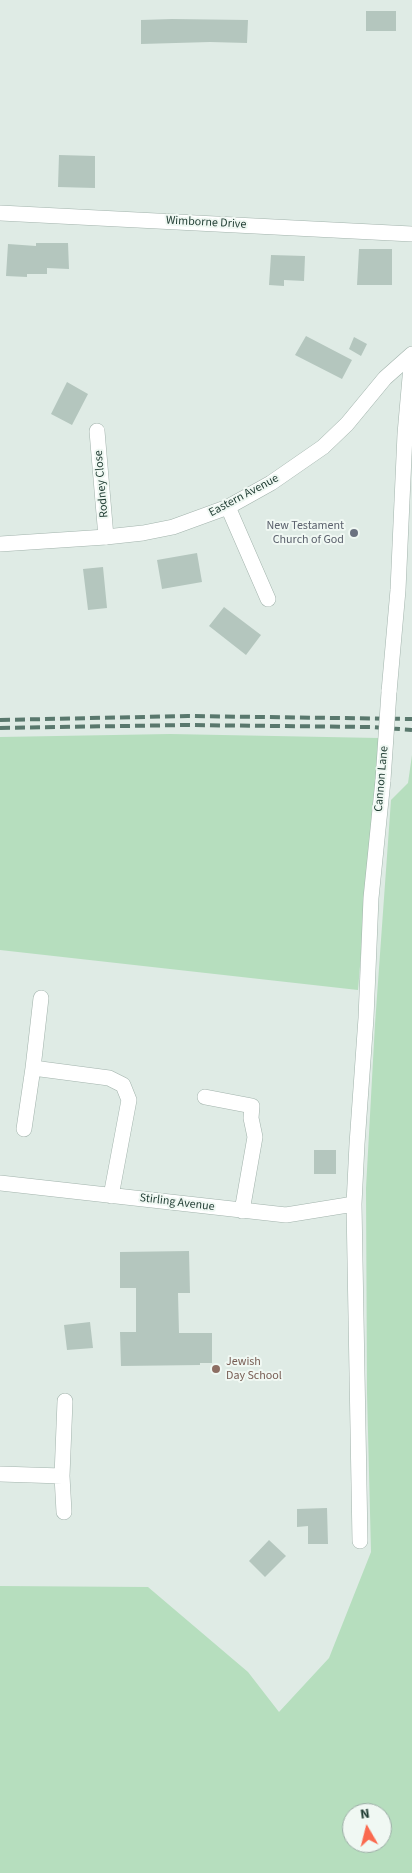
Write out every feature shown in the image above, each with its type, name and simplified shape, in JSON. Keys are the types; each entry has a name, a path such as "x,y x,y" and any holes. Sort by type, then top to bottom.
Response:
{"street":[{"name":"Wimborne Drive","path":"0,212 412,234"},
{"name":"Eastern Avenue","path":"0,544 143,533 172,527 228,507 271,483 322,447 347,424 385,378 412,355"},
{"name":"Cannon Lane","path":"360,1541 354,1204 366,1018 371,898 398,590 405,434 412,355"},
{"name":"Rodney Close","path":"98,431 106,537"},
{"path":"228,507 268,599"},
{"path":"24,1129 34,1068 41,998"},
{"path":"34,1068 109,1078 123,1085 129,1100 111,1196"},
{"path":"206,1096 252,1106 251,1118 256,1137 242,1211"},
{"name":"Stirling Avenue","path":"0,1183 286,1215 354,1204"},
{"path":"64,1512 62,1476 65,1401"},
{"path":"0,1474 62,1476"}],"green space":[{"path":"170,734 379,738 358,990 0,950 0,737"},
{"path":"412,755 412,1873 0,1873 0,1586 148,1587 248,1672 279,1712 329,1658 371,1552 367,1393 366,1188 375,1024 391,800 408,783"}],"building":[{"path":"366,11 396,11 396,31 366,31"},
{"path":"141,20 248,20 247,43 141,44"},
{"path":"59,155 95,156 95,188 58,187"},
{"path":"36,243 68,243 69,269 47,268 47,274 27,274 27,277 6,276 8,244 36,246"},
{"path":"359,249 392,249 392,285 357,285"},
{"path":"271,255 305,256 304,281 284,280 284,286 269,285"},
{"path":"306,336 352,360 342,379 295,355"},
{"path":"354,337 367,344 361,356 349,349"},
{"path":"67,382 88,394 72,425 51,414"},
{"path":"197,553 202,582 162,589 157,560"},
{"path":"103,567 107,608 88,610 83,569"},
{"path":"224,607 261,635 246,655 209,626"},
{"path":"314,1150 336,1150 336,1174 314,1174"},
{"path":"189,1251 190,1293 178,1293 179,1333 212,1333 212,1363 200,1363 200,1365 121,1366 120,1332 136,1332 136,1288 120,1288 120,1252"},
{"path":"90,1322 93,1348 67,1350 64,1325"},
{"path":"327,1508 328,1544 308,1544 308,1526 297,1527 297,1509"},
{"path":"269,1540 286,1556 265,1577 249,1561"}],"railway":[{"path":"0,720 188,716 412,719"},
{"path":"0,728 184,725 371,727 412,730"}],"place":[{"name":"New Testament Church of God","path":"354,533"},
{"name":"Jewish Day School","path":"216,1369"}]}
